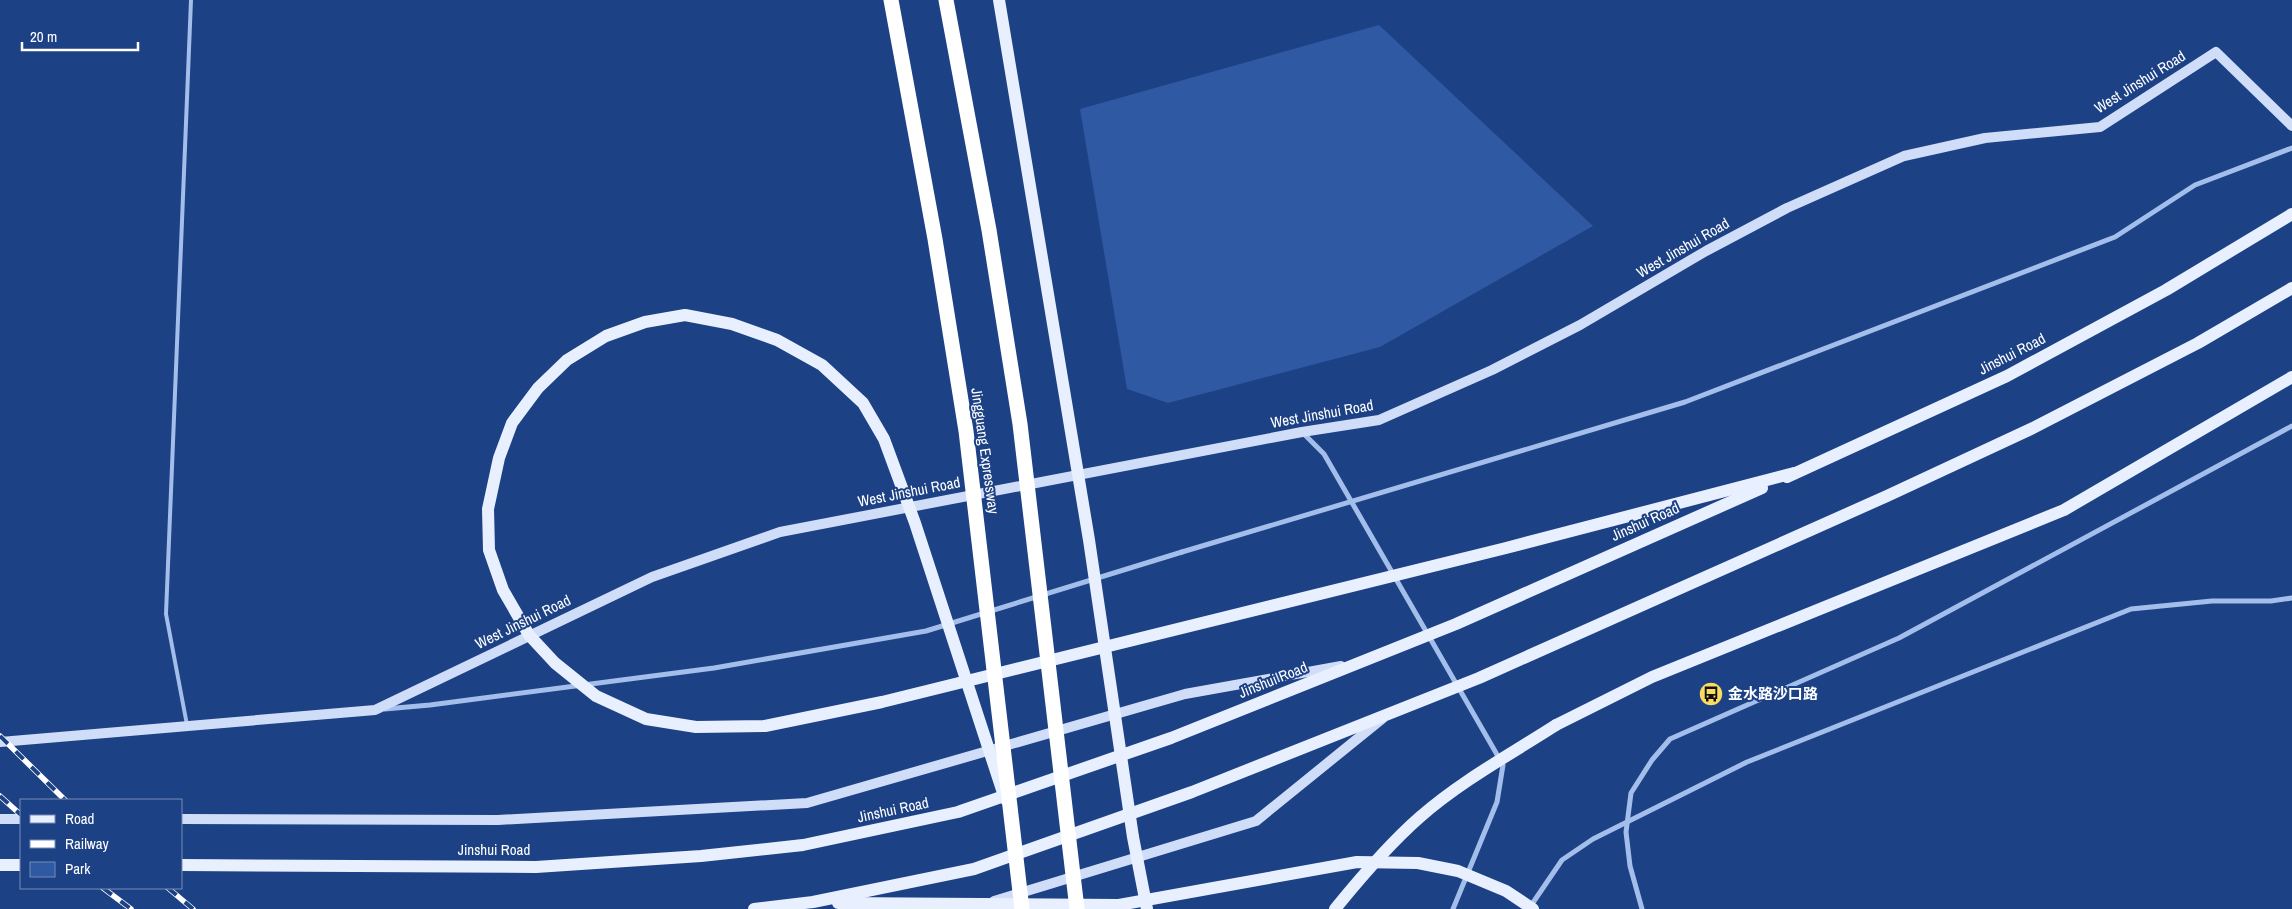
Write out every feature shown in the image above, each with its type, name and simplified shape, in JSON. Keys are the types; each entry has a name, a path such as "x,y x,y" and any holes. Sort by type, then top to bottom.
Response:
{"highway":[{"name":"Jingguang Expressway","path":"891,0 935,239 966,431 1022,909"},
{"path":"946,0 989,230 1020,424 1076,909"}],"main road":[{"path":"999,0 1089,540 1133,837 1147,909"},
{"name":"West Jinshui Road","path":"375,710 652,576 780,532 1302,432 1379,420 1492,370 1580,325 1706,251 1787,208 1904,156 1985,138 2100,127 2216,52 2292,126"},
{"name":"Jinshui Road","path":"182,865 536,867 701,856 804,845 958,812 1171,738 1456,624 1794,473 2007,376 2166,290 2292,214"},
{"path":"754,909 813,902 974,869 1192,792 1488,674 1887,496 2033,428 2198,343 2292,288"},
{"path":"1013,825 970,693 967,683 964,674 937,589 930,570 915,522 884,439 863,403 822,365 777,340 732,324 685,315 645,322 606,336 567,360 538,388 512,423 499,458 488,509 489,550 503,590 528,635 555,663 596,696 646,719 696,727 765,726 882,702 959,683 969,680 1506,548 1794,473"},
{"path":"1335,909 1364,872 1420,817 1471,780 1556,725 1652,677 2064,510 2292,377"},
{"path":"182,819 498,820 807,803 1185,694 1359,663"},
{"path":"0,742 375,710"},
{"path":"969,909 1256,821 1390,713"},
{"path":"0,819 20,819"},
{"path":"813,902 1119,905 1366,862 1418,863 1458,871 1506,891 1533,909"},
{"path":"0,865 20,865"}],"street":[{"path":"375,710 430,705 714,668 926,631 1182,552 1684,402 2115,237 2195,186 2292,148"},
{"path":"1642,909 1630,866 1626,832 1631,793 1652,760 1670,739 1899,638 2292,426"},
{"path":"1302,432 1324,454 1503,765 1497,802 1453,909"},
{"path":"1528,909 1562,860 1593,839 1747,762 2131,609 2212,601 2271,601 2292,598"}],"lane":[{"path":"187,725 166,614 191,0"}],"green space":[{"path":"1379,25 1593,226 1380,347 1168,403 1127,389 1080,109"}],"railway":[{"path":"0,736 64,799"},
{"path":"0,796 20,814"},
{"path":"104,889 131,909"},
{"path":"169,889 193,909"}],"place":[{"name":"金水路沙口路","path":"1711,694"}]}
